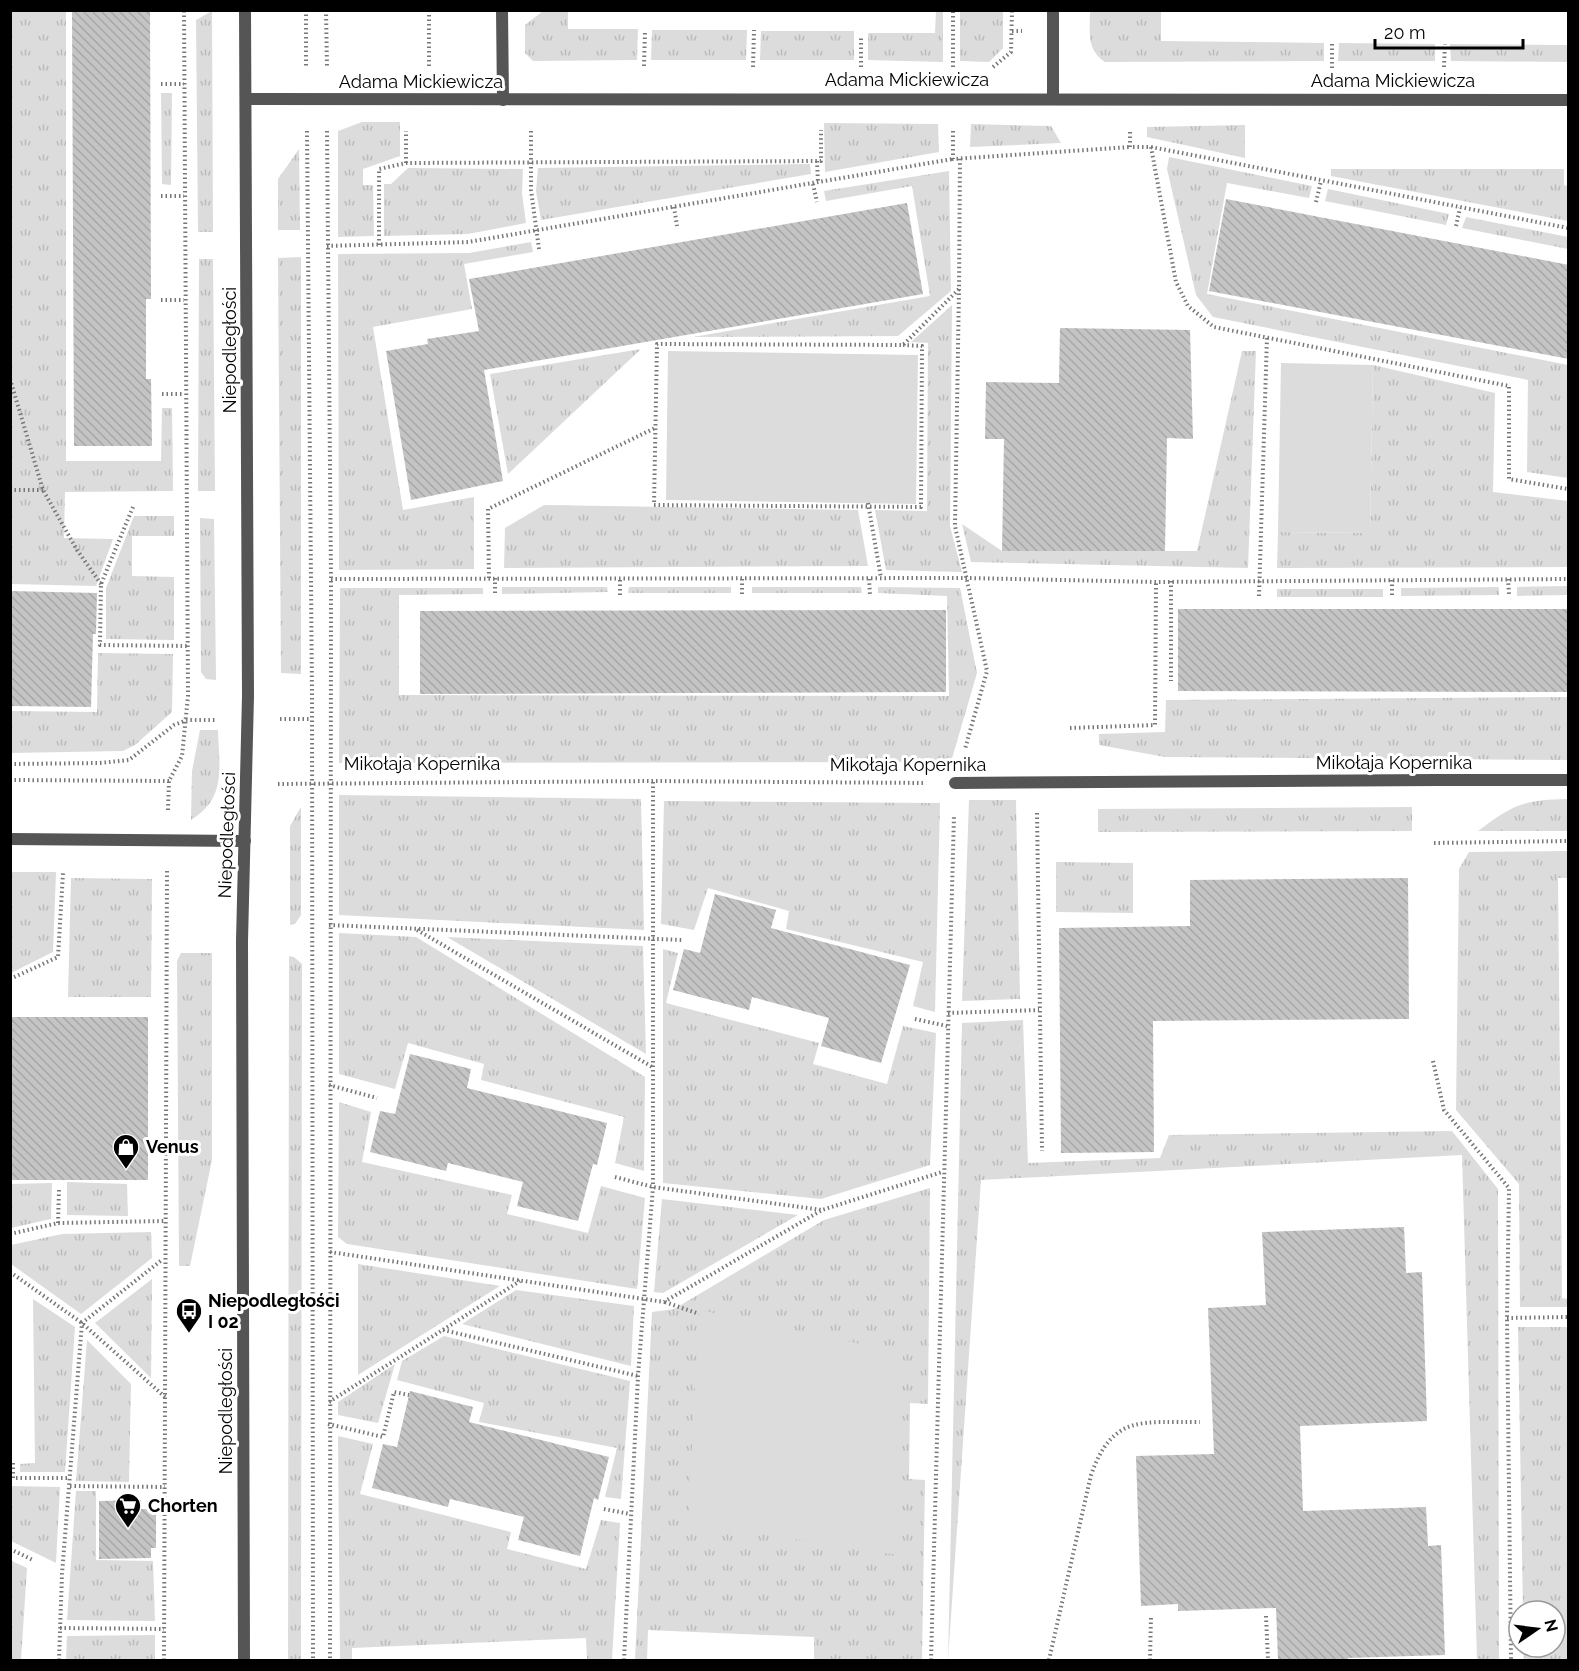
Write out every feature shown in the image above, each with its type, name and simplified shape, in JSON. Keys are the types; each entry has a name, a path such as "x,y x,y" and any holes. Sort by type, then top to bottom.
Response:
{"street":[{"name":"Niepodległości","path":"244,1660 242,941 248,720 245,10"},
{"path":"502,10 503,100"},
{"path":"1053,10 1053,98"},
{"name":"Adama Mickiewicza","path":"246,99 1569,100"},
{"name":"Mikołaja Kopernika","path":"955,783 1569,780"},
{"path":"10,839 245,841"}],"path":[{"path":"164,1660 167,840 169,780 182,756 187,720 184,10"},
{"path":"306,10 312,719 313,1660"},
{"path":"326,10 330,579 328,1424 330,1660"},
{"path":"429,10 429,66"},
{"path":"953,10 953,68"},
{"path":"1012,10 1012,31 1053,31"},
{"path":"753,67 754,30"},
{"path":"644,66 645,31"},
{"path":"861,37 861,67"},
{"path":"1332,42 1332,69"},
{"path":"1433,71 1444,71 1444,44"},
{"path":"1320,69 1343,69"},
{"path":"161,84 184,84"},
{"path":"1130,98 1130,147 1151,147 1569,228"},
{"path":"379,244 379,169 406,163 531,164 821,160 821,123"},
{"path":"406,125 406,163"},
{"path":"531,125 531,164 539,249"},
{"path":"1151,147 1176,282 1188,306 1214,327 1509,386 1509,478 1569,489"},
{"path":"327,246 468,242 952,159"},
{"path":"930,1660 942,1172 955,783 987,671 956,526 960,159"},
{"path":"817,160 817,202"},
{"path":"1316,202 1321,181"},
{"path":"161,196 184,196"},
{"path":"674,207 677,226"},
{"path":"1456,226 1460,208"},
{"path":"903,345 959,288"},
{"path":"161,300 184,300"},
{"path":"1259,596 1268,337"},
{"path":"657,344 903,345 922,346 921,507 654,505 657,344"},
{"path":"10,379 43,490 77,550 101,584"},
{"path":"162,394 184,394"},
{"path":"489,578 488,509 656,428"},
{"path":"10,490 43,490"},
{"path":"868,505 881,578"},
{"path":"133,507 101,584 100,645 187,646"},
{"path":"495,578 495,595"},
{"path":"620,578 620,596"},
{"path":"742,578 742,594"},
{"path":"330,579 967,578 1156,582 1569,579"},
{"path":"869,579 870,595"},
{"path":"1508,579 1509,594"},
{"path":"1392,580 1392,597"},
{"path":"1171,581 1171,681"},
{"path":"1070,729 1155,725 1156,582"},
{"path":"10,764 100,764 129,760 174,725 187,720 312,719"},
{"path":"10,780 169,780"},
{"path":"624,1660 638,1376 653,1187 653,781"},
{"name":"Mikołaja Kopernika","path":"247,784 653,781 955,783"},
{"path":"1036,783 1042,1151"},
{"path":"1434,843 1569,841"},
{"path":"10,979 58,957 62,873"},
{"path":"329,925 682,940"},
{"path":"416,929 654,1069"},
{"path":"948,1013 1039,1010"},
{"path":"915,1019 947,1026"},
{"path":"1433,1061 1444,1110 1509,1188 1507,1318 1511,1660"},
{"path":"329,1085 377,1098"},
{"path":"664,1302 822,1210 942,1172"},
{"path":"615,1177 653,1187 822,1210"},
{"path":"58,1223 59,1190"},
{"path":"10,1234 58,1223 164,1221"},
{"path":"330,1252 664,1302 699,1314"},
{"path":"59,1660 69,1486 82,1323 164,1258"},
{"path":"10,1272 82,1323 165,1397"},
{"path":"329,1402 521,1281"},
{"path":"1507,1318 1569,1317"},
{"path":"442,1330 638,1376"},
{"path":"328,1424 383,1437 394,1392 409,1395"},
{"path":"1048,1660 1091,1475 1099,1451 1112,1436 1128,1426 1200,1422"},
{"path":"13,1463 13,1478 70,1478"},
{"path":"69,1486 165,1487"},
{"path":"604,1509 630,1514"},
{"path":"10,1549 33,1560"},
{"path":"1149,1660 1151,1616"},
{"path":"1266,1616 1268,1660"},
{"path":"60,1628 164,1629"}],"green space":[{"path":"11,10 66,11 66,461 161,461 162,408 172,408 173,491 65,492 64,538 113,539 96,586 11,584"},
{"path":"568,10 568,29 638,29 637,60 533,61 525,53 525,25 543,11"},
{"path":"212,11 213,232 198,232 196,20"},
{"path":"936,11 943,11 943,62 868,60 868,33 935,33"},
{"path":"960,11 1003,11 1003,48 989,62 960,61"},
{"path":"1090,11 1161,11 1161,41 1324,43 1324,61 1105,62 1095,52 1090,40"},
{"path":"652,30 747,30 746,60 651,60"},
{"path":"761,31 854,31 854,60 760,60"},
{"path":"1339,43 1435,44 1435,61 1338,61"},
{"path":"1450,44 1568,45 1568,62 1451,61"},
{"path":"161,93 172,93 171,185 162,184"},
{"path":"362,122 400,122 400,156 363,169 363,185 373,185 374,236 338,237 338,131"},
{"path":"824,123 938,124 939,152 825,172"},
{"path":"971,124 1051,126 1061,143 970,147"},
{"path":"1245,125 1245,158 1147,137 1147,127"},
{"path":"299,149 300,230 278,230 278,179"},
{"path":"1169,157 1312,186 1309,198 1227,183 1207,294 1568,365 1568,478 1527,472 1528,380 1213,317 1196,295 1167,169"},
{"path":"810,164 811,174 541,220 536,191 538,168"},
{"path":"408,168 523,169 522,193 526,223 468,234 384,236 384,184 391,184"},
{"path":"1331,169 1564,169 1564,185 1568,186 1568,221 1331,176"},
{"path":"949,171 951,291 898,336 693,337 930,296 912,186 826,201 824,191"},
{"path":"1328,189 1449,214 1446,225 1325,201"},
{"path":"1466,217 1568,237 1568,249 1462,228"},
{"path":"531,242 533,252 464,264 472,309 373,327 403,510 474,497 474,569 339,570 338,254 469,253"},
{"path":"301,257 301,674 281,673 278,258"},
{"path":"199,259 213,259 215,491 198,491"},
{"path":"952,305 950,526 962,572 886,570 875,510 927,511 928,343 911,342"},
{"path":"641,349 508,474 490,374"},
{"path":"668,351 918,355 916,504 666,500"},
{"path":"1242,351 1256,351 1248,568 971,562 962,524 1002,551 1197,551"},
{"path":"1281,363 1373,365 1370,533 1278,532"},
{"path":"1373,365 1495,393 1493,492 1568,501 1568,567 1277,568 1278,532 1370,533"},
{"path":"544,505 858,510 868,566 504,568 505,528"},
{"path":"134,516 174,516 174,536 132,536 132,576 174,577 174,640 106,639 106,588"},
{"path":"200,518 214,519 216,680 206,679 201,672"},
{"path":"1568,586 1568,595 1517,596 1517,587"},
{"path":"502,587 607,587 608,592 502,594"},
{"path":"629,587 731,587 731,593 628,593"},
{"path":"752,587 861,587 862,593 752,593"},
{"path":"878,587 960,588 977,673 951,762 339,763 340,588 483,588 483,594 399,595 399,695 949,696 947,596 878,593"},
{"path":"1499,587 1499,595 1401,596 1401,588"},
{"path":"1277,589 1383,589 1383,597 1277,597"},
{"path":"98,653 173,654 172,712 135,745 123,751 11,753 11,711 97,712"},
{"path":"1568,697 1568,760 1165,757 1099,745 1099,734 1165,732 1166,700"},
{"path":"200,730 218,730 218,781 211,802 191,820 192,771"},
{"path":"339,795 641,799 644,930 339,915"},
{"path":"1568,799 1568,831 1478,831 1510,809 1520,805 1529,802"},
{"path":"969,800 1016,800 1020,999 962,1001"},
{"path":"664,801 940,803 935,1012 913,1006 923,962 786,929 789,911 708,888 694,930 661,924"},
{"path":"301,807 301,915 295,924 290,925 290,826"},
{"path":"1412,807 1412,831 1098,832 1098,809"},
{"path":"1568,851 1568,878 1558,878 1562,1298 1568,1299 1568,1307 1520,1307 1519,1184 1456,1110 1459,869 1469,852"},
{"path":"1056,862 1133,863 1133,913 1056,912"},
{"path":"11,872 56,872 53,952 11,973"},
{"path":"71,878 152,879 151,997 68,997"},
{"path":"339,933 416,937 645,1077 644,1171 615,1163 624,1117 481,1080 484,1064 408,1043 395,1089 339,1074"},
{"path":"447,937 643,946 646,1054"},
{"path":"663,949 678,953 666,1003 819,1043 813,1064 887,1084 903,1026 936,1033 930,1165 821,1199 663,1183"},
{"path":"181,953 212,953 212,1160 190,1266 179,1266 177,961"},
{"path":"289,956 302,964 301,1660 288,1660"},
{"path":"1023,1020 1028,1163 1160,1158 1169,1135 1452,1131 1498,1189 1499,1660 1477,1660 1462,1155 981,1180 948,1660 962,1023"},
{"path":"339,1102 371,1112 362,1162 512,1195 507,1214 588,1233 601,1186 645,1198 637,1289 347,1244 338,1237"},
{"path":"67,1182 127,1184 128,1216 67,1215"},
{"path":"52,1183 51,1219 11,1228 11,1184"},
{"path":"930,1188 928,1404 910,1403 909,1479 925,1480 922,1660 814,1660 814,1637 648,1630 647,1660 635,1660 652,1312 674,1309 824,1220"},
{"path":"662,1199 798,1215 663,1293 654,1292"},
{"path":"151,1232 152,1258 81,1314 11,1264 11,1245 62,1234"},
{"path":"358,1264 500,1286 358,1375"},
{"path":"152,1279 151,1378 95,1323"},
{"path":"516,1290 634,1306 631,1366 462,1324"},
{"path":"33,1299 75,1327 65,1472 20,1472 20,1464 35,1463"},
{"path":"699,1310 903,1353 899,1555 688,1523"},
{"path":"1518,1327 1568,1327 1568,1660 1524,1659 1567,1659 1567,1599 1523,1599"},
{"path":"444,1336 630,1381 621,1499 605,1497 617,1448 479,1422 484,1403 397,1380 402,1361"},
{"path":"87,1340 131,1384 129,1482 76,1481"},
{"path":"395,1364 378,1423 338,1415 338,1402"},
{"path":"338,1436 373,1444 360,1494 511,1532 507,1549 586,1569 601,1520 620,1523 612,1660 587,1660 586,1638 352,1648 352,1660 340,1660"},
{"path":"11,1486 60,1487 56,1563 11,1541"},
{"path":"76,1491 96,1491 96,1560 153,1561 155,1621 67,1620"},
{"path":"10,1560 27,1568 21,1660 11,1660"},
{"path":"155,1635 155,1660 66,1660 67,1636"}],"building":[{"path":"72,10 150,10 151,299 146,299 146,379 151,379 152,446 74,446"},
{"path":"1226,199 1569,265 1569,359 1209,291"},
{"path":"907,203 923,294 484,370 503,481 411,500 386,351 428,344 427,339 479,331 469,279"},
{"path":"1060,328 1190,330 1193,439 1167,438 1165,551 1002,551 1004,439 985,439 986,382 1059,383"},
{"path":"10,591 97,593 96,634 93,634 91,707 10,706"},
{"path":"1178,609 1569,609 1569,692 1178,691"},
{"path":"946,610 946,692 420,694 420,611"},
{"path":"1408,878 1409,1019 1153,1021 1154,1152 1061,1153 1059,928 1190,926 1190,880"},
{"path":"715,894 776,910 771,928 910,965 881,1063 821,1046 829,1018 752,997 749,1010 673,990 684,949 700,953"},
{"path":"10,1017 148,1017 148,1180 10,1180"},
{"path":"410,1054 471,1069 467,1088 607,1123 597,1165 593,1164 578,1221 517,1206 523,1182 448,1163 446,1171 370,1152 380,1111 395,1114"},
{"path":"1404,1227 1406,1273 1422,1272 1427,1421 1300,1426 1303,1511 1426,1507 1428,1546 1441,1545 1445,1655 1348,1658 1348,1660 1278,1660 1276,1608 1178,1611 1178,1604 1141,1606 1136,1456 1214,1454 1208,1308 1266,1305 1262,1232"},
{"path":"410,1391 473,1407 469,1422 609,1457 598,1500 594,1498 580,1556 518,1540 524,1517 450,1499 448,1507 372,1488 383,1444 397,1447"},
{"name":"Chorten","path":"141,1500 140,1509 156,1509 156,1548 151,1548 151,1558 99,1559 99,1501"}],"place":[{"name":"Venus","path":"126,1170"},
{"name":"Niepodległości I 02","path":"189,1334"},
{"name":"Chorten","path":"128,1529"}]}
